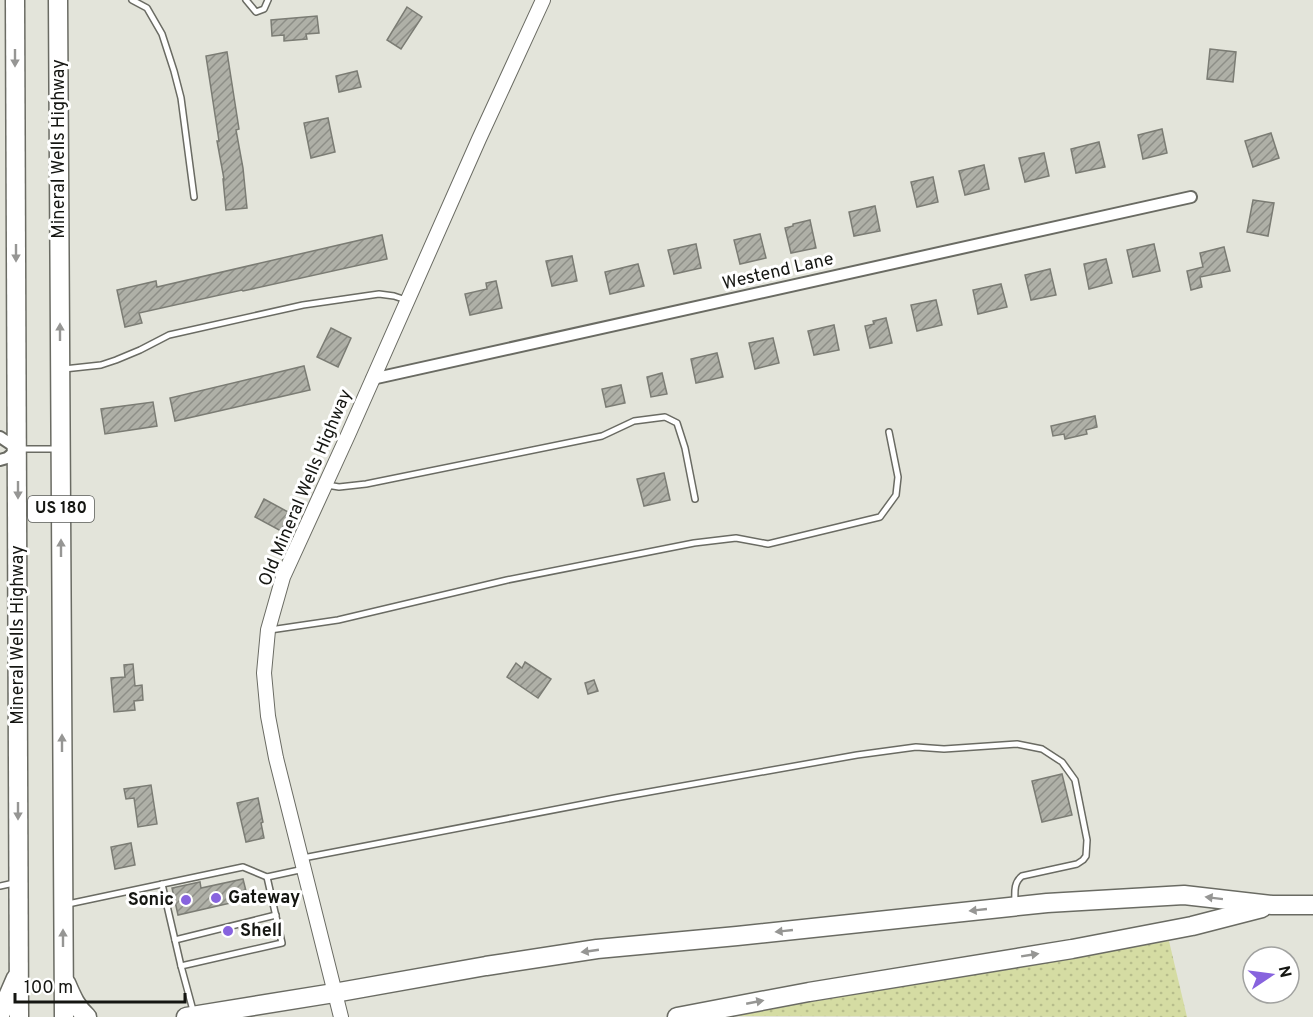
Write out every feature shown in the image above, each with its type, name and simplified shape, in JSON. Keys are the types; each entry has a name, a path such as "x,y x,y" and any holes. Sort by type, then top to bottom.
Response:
{"main road":[{"name":"Mineral Wells Highway","path":"15,0 20,1017"},
{"name":"Mineral Wells Highway","path":"58,0 64,1017"},
{"path":"190,1016 486,966 597,950 1015,906 1184,895 1272,905 1313,905"},
{"path":"676,1017 809,992 1072,949 1192,926 1272,905"},
{"path":"0,1016 20,968"},
{"path":"64,978 74,1002 87,1017"}],"street":[{"name":"Old Mineral Wells Highway","path":"341,1017 276,758 268,716 264,673 268,630 283,577 543,0"},
{"name":"Westend Lane","path":"372,379 1191,197"},
{"path":"0,437 18,449 7,458 0,460"}],"lane":[{"path":"132,0 147,8 152,16 162,34 174,71 181,98 194,197"},
{"path":"246,0 256,12 264,9 268,0"},
{"path":"60,370 101,365 140,350 169,335 303,305 379,294 407,300"},
{"path":"325,484 339,487 366,484 602,436 634,421 665,417 676,423 685,448 695,499"},
{"path":"268,630 338,620 507,580 694,543 736,538 768,544 880,517 896,495 898,477 889,432"},
{"path":"18,449 60,448"},
{"path":"63,905 243,867 267,877 303,863 615,798 857,754 916,747 944,749 1017,744 1042,750 1062,762 1075,780 1088,840 1086,856 1077,864 1022,876 1017,880 1015,906"},
{"path":"181,966 282,943 267,877"},
{"path":"0,886 19,882"},
{"path":"162,884 190,1016"},
{"path":"175,940 240,928 254,921 276,915"},
{"path":"254,921 256,928"},
{"path":"259,939 261,948"},
{"path":"244,943 245,951"},
{"path":"226,946 229,955"},
{"path":"210,951 212,959"}],"green space":[{"path":"1169,941 1187,1017 728,1016"}],"building":[{"path":"407,7 422,17 401,49 387,40"},
{"path":"317,16 319,33 306,34 307,39 284,41 284,35 272,36 271,20"},
{"path":"1210,49 1236,52 1233,82 1207,79"},
{"path":"227,52 239,129 236,130 247,208 226,210 224,179 206,56"},
{"path":"357,71 361,87 339,92 336,76"},
{"path":"328,118 335,152 311,158 304,123"},
{"path":"1162,129 1167,153 1143,159 1138,135"},
{"path":"1271,133 1279,158 1253,167 1245,141"},
{"path":"1099,142 1105,167 1076,173 1071,149"},
{"path":"1044,153 1049,176 1025,182 1019,158"},
{"path":"984,165 989,189 965,195 959,171"},
{"path":"933,177 938,202 917,207 911,182"},
{"path":"1253,200 1274,203 1268,236 1247,232"},
{"path":"875,206 880,231 854,236 849,212"},
{"path":"810,220 816,248 791,253 785,228"},
{"path":"760,234 766,258 740,264 734,240"},
{"path":"382,235 387,259 139,313 142,323 125,327 117,290 156,281 157,287"},
{"path":"696,244 701,268 674,274 668,250"},
{"path":"1154,244 1160,271 1133,277 1127,250"},
{"path":"1224,247 1230,271 1200,277 1202,287 1191,290 1187,271 1203,267 1200,253"},
{"path":"572,256 577,281 552,286 546,261"},
{"path":"1106,259 1112,283 1089,289 1084,264"},
{"path":"638,264 644,286 610,294 605,272"},
{"path":"1050,269 1056,295 1031,300 1025,275"},
{"path":"496,281 502,308 470,315 465,294 487,289 486,283"},
{"path":"1001,284 1007,307 978,314 973,290"},
{"path":"936,300 942,325 917,331 911,305"},
{"path":"886,318 892,343 870,348 865,326 874,324 873,321"},
{"path":"834,325 839,350 814,355 808,331"},
{"path":"331,328 351,338 338,367 317,357"},
{"path":"773,338 779,363 755,369 749,343"},
{"path":"717,353 723,377 696,383 691,359"},
{"path":"304,366 310,390 175,421 170,398"},
{"path":"662,373 667,394 651,397 647,377"},
{"path":"621,385 625,403 606,407 602,389"},
{"path":"153,402 157,426 105,434 101,409"},
{"path":"1095,416 1097,427 1086,430 1087,434 1065,439 1064,434 1053,436 1051,426"},
{"path":"664,473 670,500 644,506 637,479"},
{"path":"264,499 290,513 281,531 255,517"},
{"path":"525,662 551,679 538,698 507,677 516,663 522,668"},
{"path":"133,664 135,686 142,685 143,700 134,701 135,710 114,712 111,678 125,677 124,665"},
{"path":"594,680 598,691 588,694 585,683"},
{"path":"1062,774 1072,815 1042,822 1032,781"},
{"path":"151,785 157,824 138,827 134,798 126,799 124,789"},
{"path":"258,798 264,838 246,842 237,803"},
{"path":"131,843 135,865 115,869 111,847"},
{"path":"243,879 248,899 178,915 172,888 200,882 201,888"}],"place":[{"name":"Gateway","path":"216,898"},
{"name":"Sonic","path":"186,900"},
{"name":"Shell","path":"228,931"}]}
